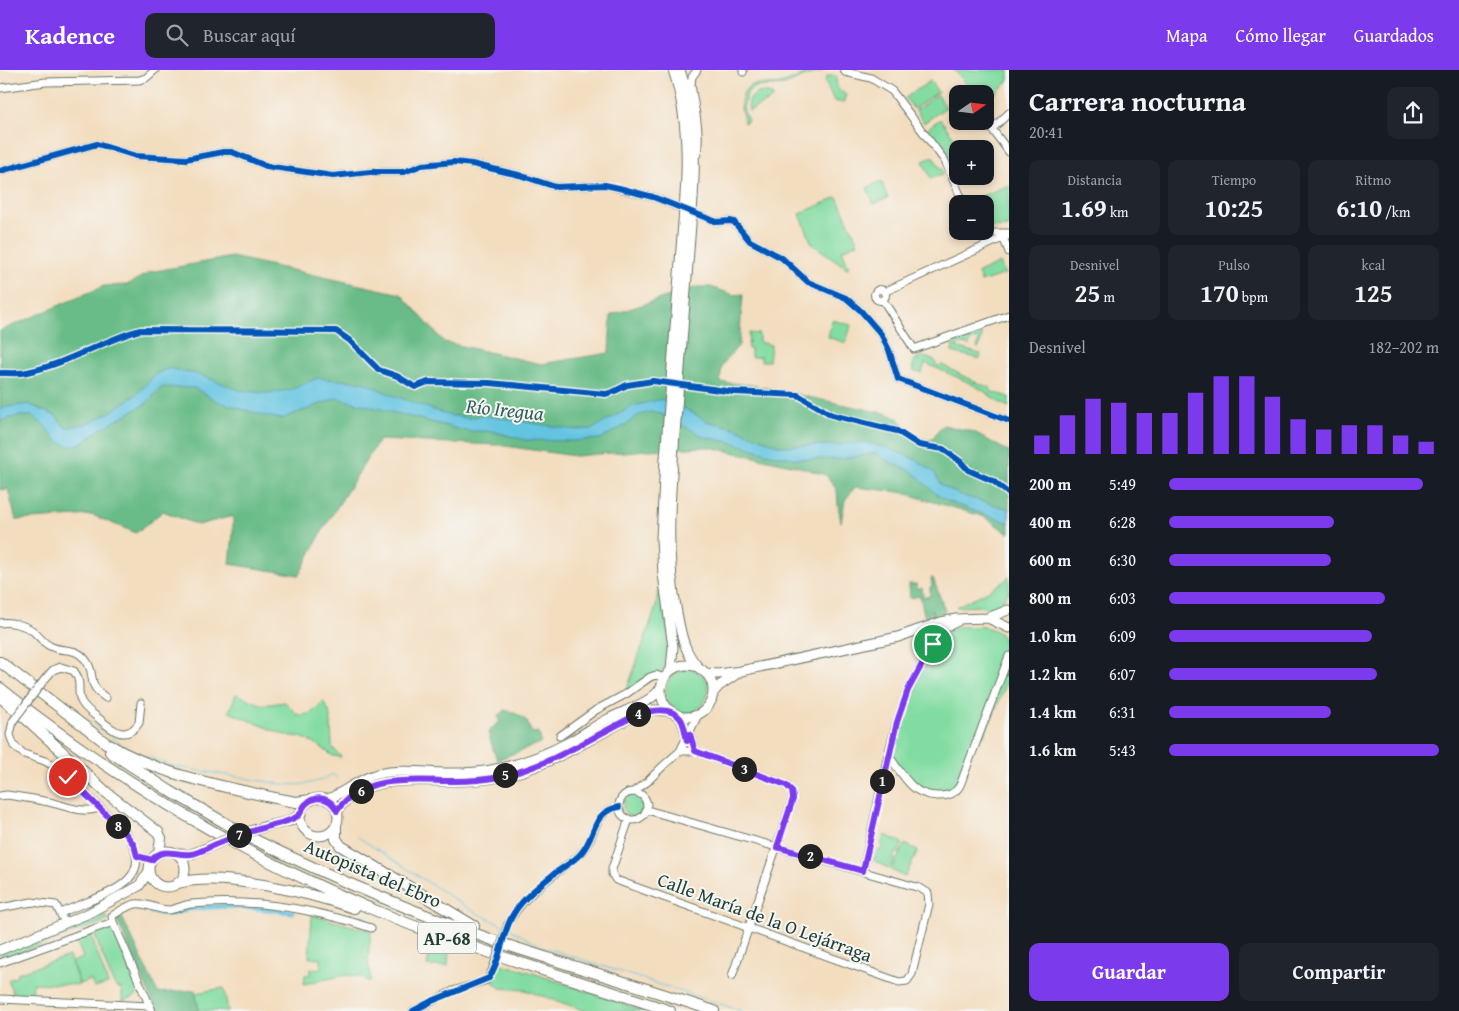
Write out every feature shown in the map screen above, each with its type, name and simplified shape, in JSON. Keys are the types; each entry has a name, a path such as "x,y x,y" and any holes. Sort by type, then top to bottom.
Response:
{"highway":[{"path":"0,662 106,743 140,761 181,776 271,797 296,802 311,800"},
{"path":"0,670 108,751 170,791 239,831"},
{"path":"0,688 48,726 108,768 155,798 223,837"},
{"path":"0,697 107,794 158,832 161,838 156,856"},
{"path":"336,826 336,839 341,846 466,922 502,939 617,979"},
{"name":"Autopista del Ebro","path":"249,837 320,871 388,900 504,943 714,1011"},
{"name":"Autopista del Ebro","path":"233,843 290,873 387,915 483,950 670,1011"},
{"path":"178,883 189,880 229,882 261,885 300,893 344,905 453,943 553,973"}],"main road":[{"path":"673,70 682,103 689,197"},
{"path":"671,670 673,648 663,574 661,539 689,197 695,162 692,116 688,92 680,70"},
{"path":"669,459 671,571 682,635 692,660 712,684 713,693"},
{"path":"326,800 365,778 379,774 420,771 474,772 506,767 535,758 654,696 660,689 664,678 676,667 688,665 702,671 718,674 741,671 898,638 942,622 970,618 988,618 1009,609"},
{"path":"1009,609 1007,619 1009,627"},
{"path":"988,618 1009,627"},
{"path":"660,689 661,698 669,711 679,717 689,718 698,715 709,705 713,693 718,686 741,671"},
{"path":"337,811 351,796 382,783 405,780 479,780 533,768 564,754 638,714 651,710 669,711"},
{"path":"318,798 326,800 334,805 338,818 336,826 328,834 318,836 307,831 301,819 303,807 311,800 318,798"},
{"path":"139,886 156,856 164,852 189,855 267,826 301,819"},
{"path":"0,950 66,924 139,886 159,885 171,887 178,883 191,859 200,851"},
{"path":"174,853 184,863 184,873"},
{"path":"149,871 152,879 159,885"}],"street":[{"path":"0,88 46,82 138,80 146,78 154,70"},
{"path":"695,162 699,143 691,84 696,70"},
{"path":"845,71 871,78 892,91 945,161 960,195"},
{"path":"1009,113 992,129 1009,152"},
{"path":"0,171 97,144 136,156 186,160 223,152 232,152 266,166 311,171 333,176 370,172 404,172 422,165 454,162 472,164 519,175 556,187 605,185 653,197 678,207"},
{"path":"700,215 717,222 734,222 750,241 782,258 808,282 846,298 861,311 881,334 889,350 898,379 1009,421"},
{"path":"1009,252 1005,235 884,296 912,348 920,348 1009,315"},
{"path":"979,240 982,246"},
{"path":"982,246 984,240"},
{"path":"646,810 863,871 888,755 908,690 939,631 951,624 970,618"},
{"path":"0,623 6,622 30,629 49,646 78,653 89,667 94,687 106,698"},
{"path":"888,755 913,787 930,795 946,796 959,787 1009,656"},
{"path":"61,913 110,892 125,883 136,869 137,856 134,845 126,834 62,771 24,754 14,746 10,735 12,721 53,670 61,667 74,672 79,681 79,695 82,703 113,731 129,733 139,723 141,703"},
{"path":"560,736 596,710 626,694 650,677 664,678"},
{"path":"642,787 646,810 642,817 629,819 624,816 619,807 622,798 642,787 680,751 698,715"},
{"path":"679,717 695,751"},
{"path":"680,751 695,751 786,785 792,791 793,799 732,976"},
{"path":"633,792 643,796"},
{"path":"0,796 7,795 49,802 84,811 99,808"},
{"path":"413,1011 446,994 487,980 513,914 528,896 582,852 592,837 604,812 619,807"},
{"name":"Calle María de la O Lejárraga","path":"629,819 612,869 613,877 620,882 899,982 907,981 912,974 929,902 928,893 920,888 863,871"},
{"path":"137,856 156,856"},
{"path":"0,908 32,902 56,905 66,924"},
{"path":"0,1000 151,1009 112,916 138,903 165,910 188,904 240,903 300,909 371,928"},
{"path":"0,963 113,922"}],"green space":[{"path":"954,70 1009,70 1009,81 994,95 994,85 968,85"},
{"path":"813,71 822,71 785,85 755,87 748,91 743,108 748,121 744,123 741,104 746,89 755,84 780,84"},
{"path":"827,76 836,76 837,88 846,95 843,103 834,101 825,81"},
{"path":"930,81 938,92 914,109 905,98"},
{"path":"763,92 771,94 774,98 749,111 749,100 756,94"},
{"path":"937,95 946,107 924,123 916,110"},
{"path":"940,119 956,140 949,140 949,156 928,128"},
{"path":"933,157 944,173 931,179 923,161"},
{"path":"881,181 888,198 874,204 867,188"},
{"path":"1009,185 1009,227 994,228 994,195 984,195"},
{"path":"837,197 858,243 842,250 849,267 847,268 812,244 800,214"},
{"path":"232,257 401,294 444,342 541,364 609,353 611,315 697,287 711,287 734,295 743,294 739,345 722,365 720,382 751,385 889,414 899,419 918,438 931,440 943,425 974,432 1009,452 1009,534 985,517 900,492 855,487 845,500 841,522 837,490 826,475 796,466 709,447 575,456 498,445 379,440 324,528 299,575 230,564 233,516 198,525 163,511 136,533 92,515 16,520 8,489 0,490 0,331 104,286 127,285 150,272"},
{"path":"1000,263 1005,274 981,282 978,273"},
{"path":"832,320 851,325 846,343 828,337"},
{"path":"749,333 759,334 759,342 771,345 769,361 761,361 761,357 751,357 751,349 748,349"},
{"path":"981,333 982,337 979,348 977,348 979,338 970,341 969,346 962,344 955,347 981,354 980,359 952,352 953,344"},
{"path":"921,356 934,360 937,366 942,365 991,388 990,391 1009,397 1009,407 975,386 925,363 922,373 913,371 915,359 919,361 917,358"},
{"path":"1009,577 1009,592 999,605 986,609 983,606 956,607 990,590"},
{"path":"931,578 933,578 945,611 933,616 932,610 928,618 925,619 920,596 910,598 909,584 916,584 917,589 922,588 923,597 930,596"},
{"path":"658,589 667,627 668,658 658,679 655,678 626,692 656,607"},
{"path":"956,627 979,627 999,633 1005,647 1009,648 1009,678 984,736 974,735 956,785 953,789 944,793 934,793 924,790 905,776 893,757 892,748 909,696 941,634"},
{"path":"685,669 699,673 707,681 708,691 705,700 699,708 690,713 680,712 670,704 665,693 670,678"},
{"path":"236,694 263,705 285,702 298,715 310,714 323,701 329,711 332,747 341,757 333,756 318,745 301,737 285,735 229,712"},
{"path":"504,710 523,718 533,733 539,732 541,743 497,760 488,732 500,721 498,716"},
{"path":"634,795 642,798 645,806 642,814 634,817 626,814 623,806 626,798"},
{"path":"885,835 902,844 898,853 893,858 895,859 890,868 873,860 878,850 880,851 883,846 881,844"},
{"path":"905,844 918,851 905,877 891,870"},
{"path":"120,913 158,993 195,990 199,1011 157,1011 116,918"},
{"path":"106,915 108,920 0,960 0,954"},
{"path":"312,915 371,931 368,961 371,981 367,982 363,977 346,975 304,984 305,975 311,974 311,969 321,968 321,958 309,958"},
{"path":"109,928 112,929 137,987 136,995 122,1001 122,989 116,987 112,981 94,933"},
{"path":"91,935 108,984 94,988 91,980 80,984 72,962 83,958 76,940"},
{"path":"431,947 449,949 448,966 427,966"},
{"path":"69,956 79,985 33,983 32,997 14,996 8,980 17,976 17,973"},
{"path":"497,963 524,970 644,1011 586,1011 525,990 500,988 491,980"},
{"path":"224,988 228,1011 199,1011 195,993"}],"water":[{"path":"169,368 200,375 239,390 265,393 290,390 317,378 363,382 392,395 448,415 470,418 482,415 576,430 592,429 633,406 662,399 684,408 707,421 735,428 780,446 838,445 864,442 888,448 917,460 934,472 941,485 960,495 1009,509 1009,523 949,502 936,494 913,472 884,459 876,453 840,459 798,459 770,454 734,443 705,437 661,414 650,412 637,416 626,425 600,439 573,441 526,440 491,431 466,431 337,398 281,419 219,402 194,388 162,387 147,403 96,432 86,441 71,447 57,441 44,425 32,416 18,416 0,421 0,408 28,404 56,416 66,428 89,423 112,411 137,394 156,374"}],"waterway":[{"path":"0,655 37,684"},
{"path":"42,687 128,749"},
{"path":"145,756 177,767 281,784 308,784 333,774 337,779"},
{"path":"358,837 471,910 504,926"},
{"path":"151,912 173,914 187,909 223,906 292,912"},
{"path":"510,929 540,946 742,1011"}],"cycle path":[{"path":"0,171 97,144 136,156 186,159 232,152 266,166 333,176 370,172 404,172 422,165 454,162 472,164 519,175 556,187 605,185 619,188 653,197 717,222 734,222 750,241 782,258 808,282 846,298 861,311 881,334 889,350 898,379 1009,421"},
{"path":"0,373 21,373 56,364 140,330 336,331 349,340 379,370 397,376 415,387 428,382 490,383 606,394 627,385 653,381 734,392 798,395 832,415 897,431 919,445 943,449 961,462 968,470 993,481 1009,494"},
{"path":"413,1011 432,1001 489,978 497,963 506,929 518,907 527,896 579,855 587,845 599,818 604,813 619,807"}],"route":[{"path":"68,777 126,834 134,845 137,856 152,860 159,853 164,852 189,855 267,826 290,821 301,814 303,807 314,799 322,798 328,800 337,811 351,796 382,783 405,780 479,780 533,768 551,761 638,714 651,710 669,711 679,717 684,726 687,741 690,734 695,751 786,785 792,791 793,799 777,847 863,871 897,722 908,690 933,644"}],"water label":[{"name":"Río Iregua","path":"505,409"}]}
